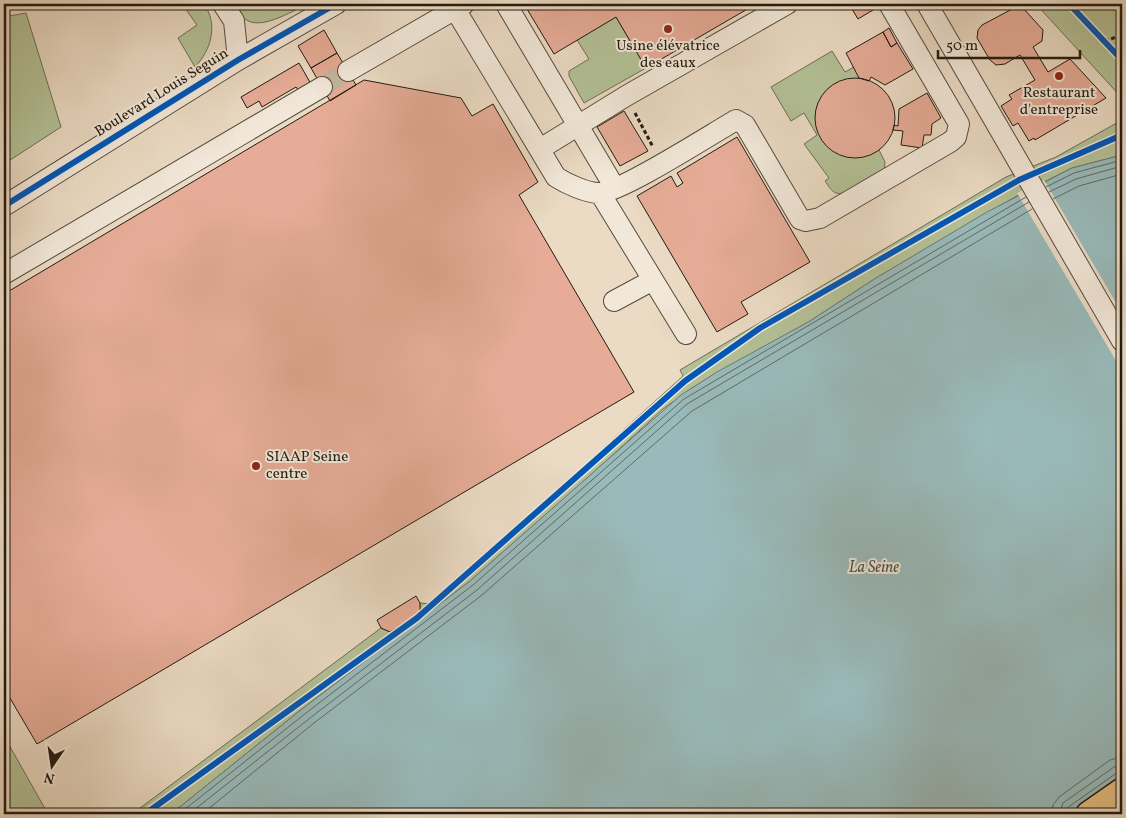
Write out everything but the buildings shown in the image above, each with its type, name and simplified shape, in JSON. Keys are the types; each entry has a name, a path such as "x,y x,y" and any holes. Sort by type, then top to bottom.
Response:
{"main road":[{"path":"1089,814 1122,791"}],"street":[{"path":"223,4 234,21 238,60"},
{"name":"Boulevard Louis Seguin","path":"4,206 238,60 336,4"},
{"path":"506,4 577,125 607,191 653,280 686,334"},
{"path":"540,149 626,96 787,4"},
{"path":"348,71 457,6 556,177 573,187 607,191 662,163 736,120 745,125 800,219 806,221 820,218 956,137 958,124 889,4"},
{"path":"926,4 1122,341"},
{"path":"4,274 322,87"},
{"path":"614,301 653,280"}],"path":[{"path":"1105,42 1122,35"},
{"path":"626,96 662,163"}],"green space":[{"path":"182,4 204,4 211,20 212,28 209,44 206,52 195,67 178,38 197,25"},
{"path":"232,4 307,4 276,19 259,23 245,19"},
{"path":"1036,4 1122,4 1122,98"},
{"path":"26,13 61,127 4,164 4,17"},
{"path":"616,17 646,68 584,103 569,76 569,71 589,59 577,40"},
{"path":"832,51 845,72 854,67 860,77 833,85 819,101 816,116 818,129 824,142 835,151 848,156 863,156 879,150 885,162 884,172 860,186 841,193 836,193 830,188 825,181 829,178 804,144 817,135 804,113 791,121 771,87"},
{"path":"1122,120 1122,155 1072,168 1022,193 876,278 810,321 695,386 663,409 470,581 302,709 171,814 132,814 381,628 390,632 420,613 420,603 431,604 683,376 680,370 1006,177 1056,157"},
{"path":"4,736 48,814 4,814"}],"water":[{"name":"La Seine","path":"1122,155 1122,775 1067,814 171,814 302,709 470,581 681,395 717,372 810,321 876,278 987,212 1072,168"}],"pier":[{"path":"1044,180 1122,313 1122,371 1017,193"}],"tunnel":[{"path":"322,87 348,71"}],"cycle path":[{"path":"4,206 238,60 336,4"},
{"path":"1069,4 1122,60"},
{"path":"145,814 417,618 685,381 760,328 1019,180 1122,135"}],"place":[{"name":"Usine élévatrice des eaux","path":"668,29"},
{"name":"Restaurant d'entreprise","path":"1059,76"},
{"name":"SIAAP Seine centre","path":"256,466"}]}
